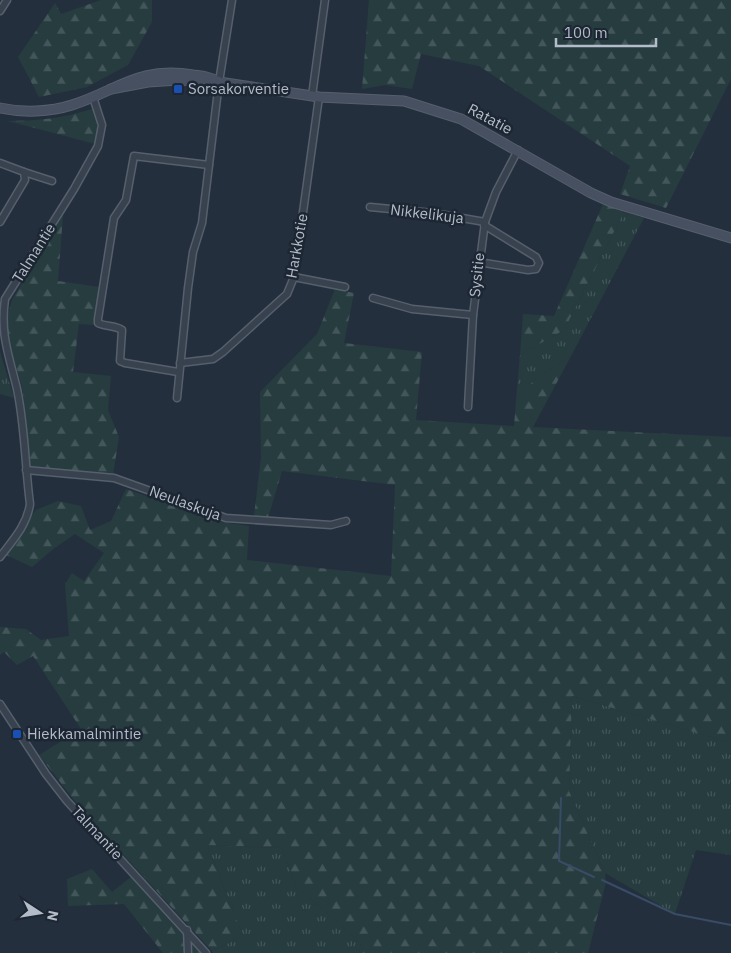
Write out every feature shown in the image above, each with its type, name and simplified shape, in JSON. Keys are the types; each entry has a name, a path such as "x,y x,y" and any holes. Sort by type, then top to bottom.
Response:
{"street":[{"path":"0,11 7,0"},
{"path":"177,398 178,372 193,252 202,223 231,0"},
{"name":"Harkkotie","path":"180,363 208,360 223,352 287,294 294,277 325,0"},
{"name":"Ratatie","path":"0,108 40,111 71,106 126,81 162,73 198,75 219,82 315,96 404,101 461,119 591,193 611,202 731,238"},
{"name":"Talmantie","path":"0,556 19,533 29,512 17,389 4,353 0,329 1,313 5,299 74,189 98,146 102,125 93,97"},
{"name":"Sysitie","path":"468,407 473,315 484,224 496,192 518,150"},
{"path":"178,372 125,363 120,360 122,330 98,323 102,292 114,218 126,200 134,156 209,166"},
{"path":"0,163 52,181"},
{"path":"0,222 25,180 24,172"},
{"name":"Nikkelikuja","path":"370,207 433,213 484,224"},
{"path":"478,262 528,270 536,269 539,263 536,257 484,224"},
{"path":"294,277 345,288"},
{"path":"373,298 412,309 473,315"},
{"name":"Neulaskuja","path":"26,470 114,478 226,518 331,525 346,521"},
{"name":"Talmantie","path":"0,704 46,774 67,801 187,930 206,953"},
{"path":"187,930 188,953"}],"green space":[{"path":"101,0 152,0 152,22 128,65 87,87 39,97 18,57 55,3 61,14"},
{"path":"369,0 731,0 731,79 666,208 620,194 630,166 479,66 421,54 412,89 385,85 362,89"},
{"path":"92,109 98,122 95,144 8,121 71,115"},
{"path":"603,204 624,212 564,330 520,355 523,314 554,316"},
{"path":"624,212 644,218 571,356 535,379 516,401 520,355 564,330"},
{"path":"63,215 58,281 100,287 94,325 79,324 73,372 111,376 108,410 119,437 113,475 30,466 23,393 9,337 9,313 12,300"},
{"path":"335,289 354,293 344,343 422,352 416,420 514,426 516,401 535,379 571,356 533,427 731,437 731,743 572,696 569,791 605,873 606,882 588,953 359,953 361,943 296,886 282,848 207,845 243,936 212,951 82,810 39,755 81,729 33,656 17,665 4,652 0,655 0,627 26,629 41,640 69,636 65,584 72,573 84,581 104,553 75,534 32,567 4,554 36,510 58,501 81,506 90,530 111,521 126,489 220,522 249,526 247,560 391,576 395,485 282,471 268,518 254,516 261,457 260,392 317,334"},
{"path":"0,351 1,355 14,398 0,394"},
{"path":"572,696 731,743 731,855 696,850 675,914 605,873 569,791"},
{"path":"207,845 282,848 296,886 361,943 359,953 213,953 212,951 243,936"},
{"path":"92,869 112,892 131,877 202,953 163,953 124,904 68,906 67,879"}],"waterway":[{"path":"561,798 559,861 594,877"},
{"path":"602,880 675,914 731,925"}],"place":[{"name":"Sorsakorventie","path":"178,89"},
{"name":"Hiekkamalmintie","path":"17,734"}]}
